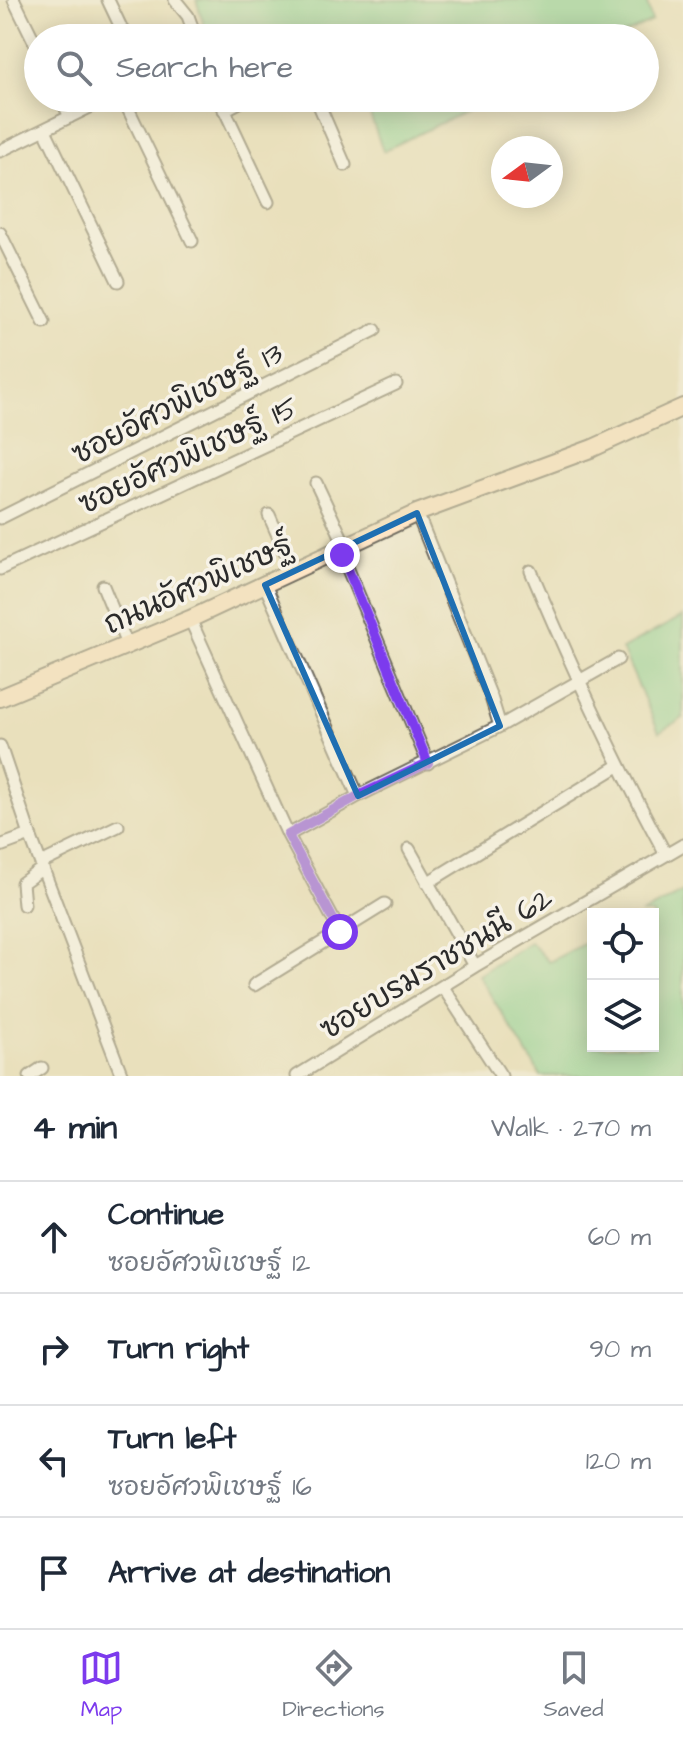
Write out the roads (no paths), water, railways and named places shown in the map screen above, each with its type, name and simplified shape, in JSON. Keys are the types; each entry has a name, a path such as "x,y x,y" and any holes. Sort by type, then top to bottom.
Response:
{"street":[{"path":"14,0 26,24"},
{"path":"108,0 119,24"},
{"path":"175,0 191,24"},
{"path":"68,112 70,117"},
{"path":"0,151 80,112"},
{"path":"130,112 192,241"},
{"path":"226,112 268,202"},
{"path":"322,112 345,165"},
{"path":"45,130 118,281"},
{"path":"0,233 44,322"},
{"name":"ซอยอัศวพิเชษฐ์ 13","path":"0,518 375,330"},
{"name":"ซอยอัศวพิเชษฐ์ 15","path":"0,569 396,384"},
{"name":"ถนนอัศวพิเชษฐ์","path":"0,698 128,647 417,513 593,448 683,407"},
{"path":"316,483 428,763"},
{"path":"417,513 500,726"},
{"path":"269,515 294,572"},
{"path":"531,571 578,682 618,766 665,853"},
{"path":"265,585 358,796"},
{"path":"103,586 128,647"},
{"path":"190,619 288,835 340,932"},
{"path":"288,835 358,796 500,726 618,659"},
{"path":"0,746 30,835 122,1076"},
{"path":"427,883 618,766"},
{"path":"24,905 22,883 42,866 118,826"},
{"path":"0,846 30,835"},
{"name":"ซอยบรมราชชนนี 62","path":"297,1076 475,966 683,845"},
{"path":"409,849 475,966"},
{"path":"254,985 385,904"},
{"path":"443,987 501,1076"},
{"path":"30,1076 42,1068"}]}
